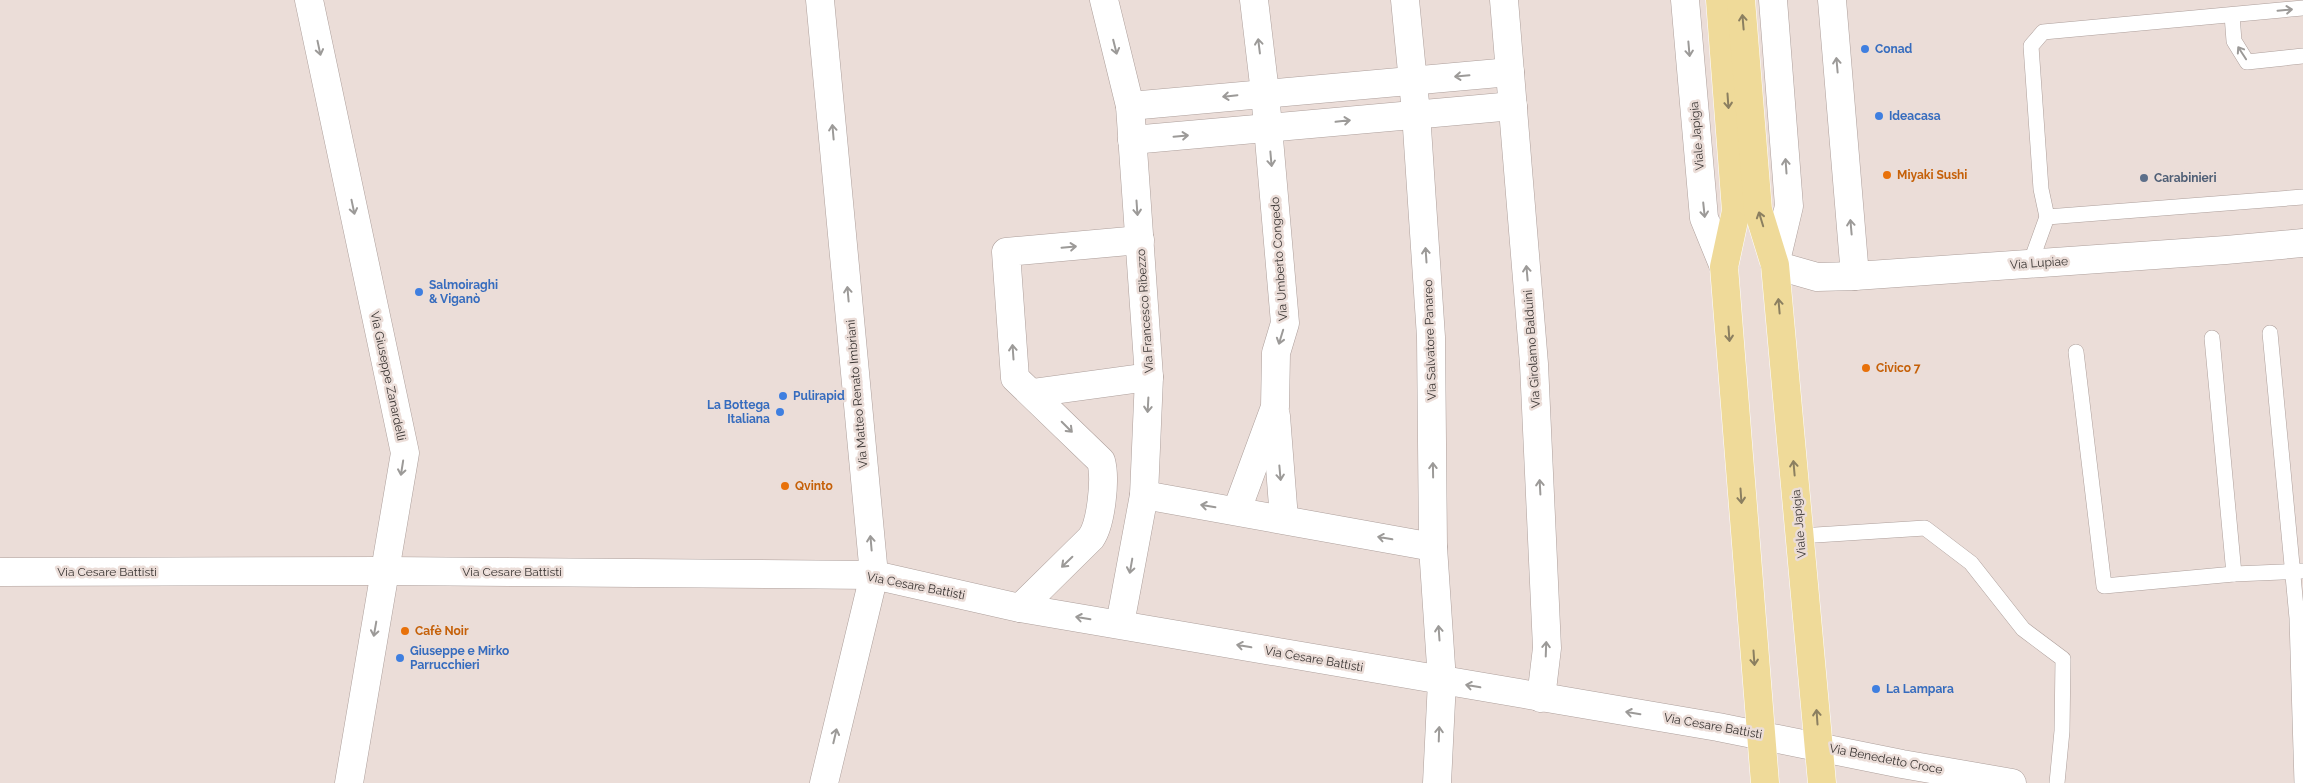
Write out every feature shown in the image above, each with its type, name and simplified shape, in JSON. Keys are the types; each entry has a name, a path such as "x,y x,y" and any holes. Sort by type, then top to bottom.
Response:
{"main road":[{"name":"Viale Japigia","path":"1720,0 1736,211 1724,268 1759,734 1765,783"},
{"name":"Viale Japigia","path":"1741,0 1758,210 1775,265 1822,783"}],"street":[{"name":"Via Giuseppe Zanardelli","path":"309,0 405,453 348,783"},
{"name":"Via Matteo Renato Imbriani","path":"820,0 874,575 824,783"},
{"name":"Via Francesco Ribezzo","path":"1104,0 1130,106 1149,377 1144,495 1120,624"},
{"name":"Via Umberto Congedo","path":"1238,510 1275,407 1276,353 1285,324 1265,93 1254,0"},
{"name":"Via Salvatore Panareo","path":"1405,0 1416,113 1432,337 1433,547 1442,681 1437,783"},
{"name":"Via Girolamo Balduini","path":"1504,0 1534,364 1547,648 1541,698"},
{"name":"Viale Japigia","path":"1685,0 1704,218 1724,268"},
{"name":"Viale Japigia","path":"1773,0 1789,206 1775,265"},
{"path":"1832,0 1855,276"},
{"path":"1130,106 1510,72"},
{"path":"1132,140 1268,129 1416,113 1513,106"},
{"path":"1020,608 1097,530 1104,471 1101,461 1015,378 1006,252 1140,240"},
{"name":"Via Lupiae","path":"1775,265 1817,277 1855,276 2226,250 2303,242"},
{"path":"1032,393 1149,377"},
{"path":"1275,407 1284,519"},
{"path":"1144,495 1238,510 1433,547"},
{"name":"Via Cesare Battisti","path":"0,572 386,571 874,575 1020,608 1759,734 1819,746"},
{"name":"Via Benedetto Croce","path":"1819,746 1902,764 2012,783"}],"lane":[{"path":"2030,264 2047,217 2041,189 2031,46 2043,32 2303,8"},
{"path":"2232,15 2234,42 2247,62 2303,56"},
{"path":"2047,217 2303,197"},
{"path":"2270,333 2298,571 2297,618 2302,783"},
{"path":"2212,338 2234,574"},
{"path":"2076,352 2104,586 2234,574 2298,571"},
{"path":"1800,536 1925,528 1971,564 2023,629 2063,659 2062,731 2057,783"}],"place":[{"name":"Conad","path":"1865,49"},
{"name":"Ideacasa","path":"1879,116"},
{"name":"Miyaki Sushi","path":"1887,175"},
{"name":"Carabinieri","path":"2144,178"},
{"name":"Salmoiraghi & Viganò","path":"419,292"},
{"name":"Civico 7","path":"1866,368"},
{"name":"Pulirapid","path":"783,396"},
{"name":"La Bottega Italiana","path":"780,412"},
{"name":"Qvinto","path":"785,486"},
{"name":"Cafè Noir","path":"405,631"},
{"name":"Giuseppe e Mirko Parrucchieri","path":"400,658"},
{"name":"La Lampara","path":"1876,689"}]}
